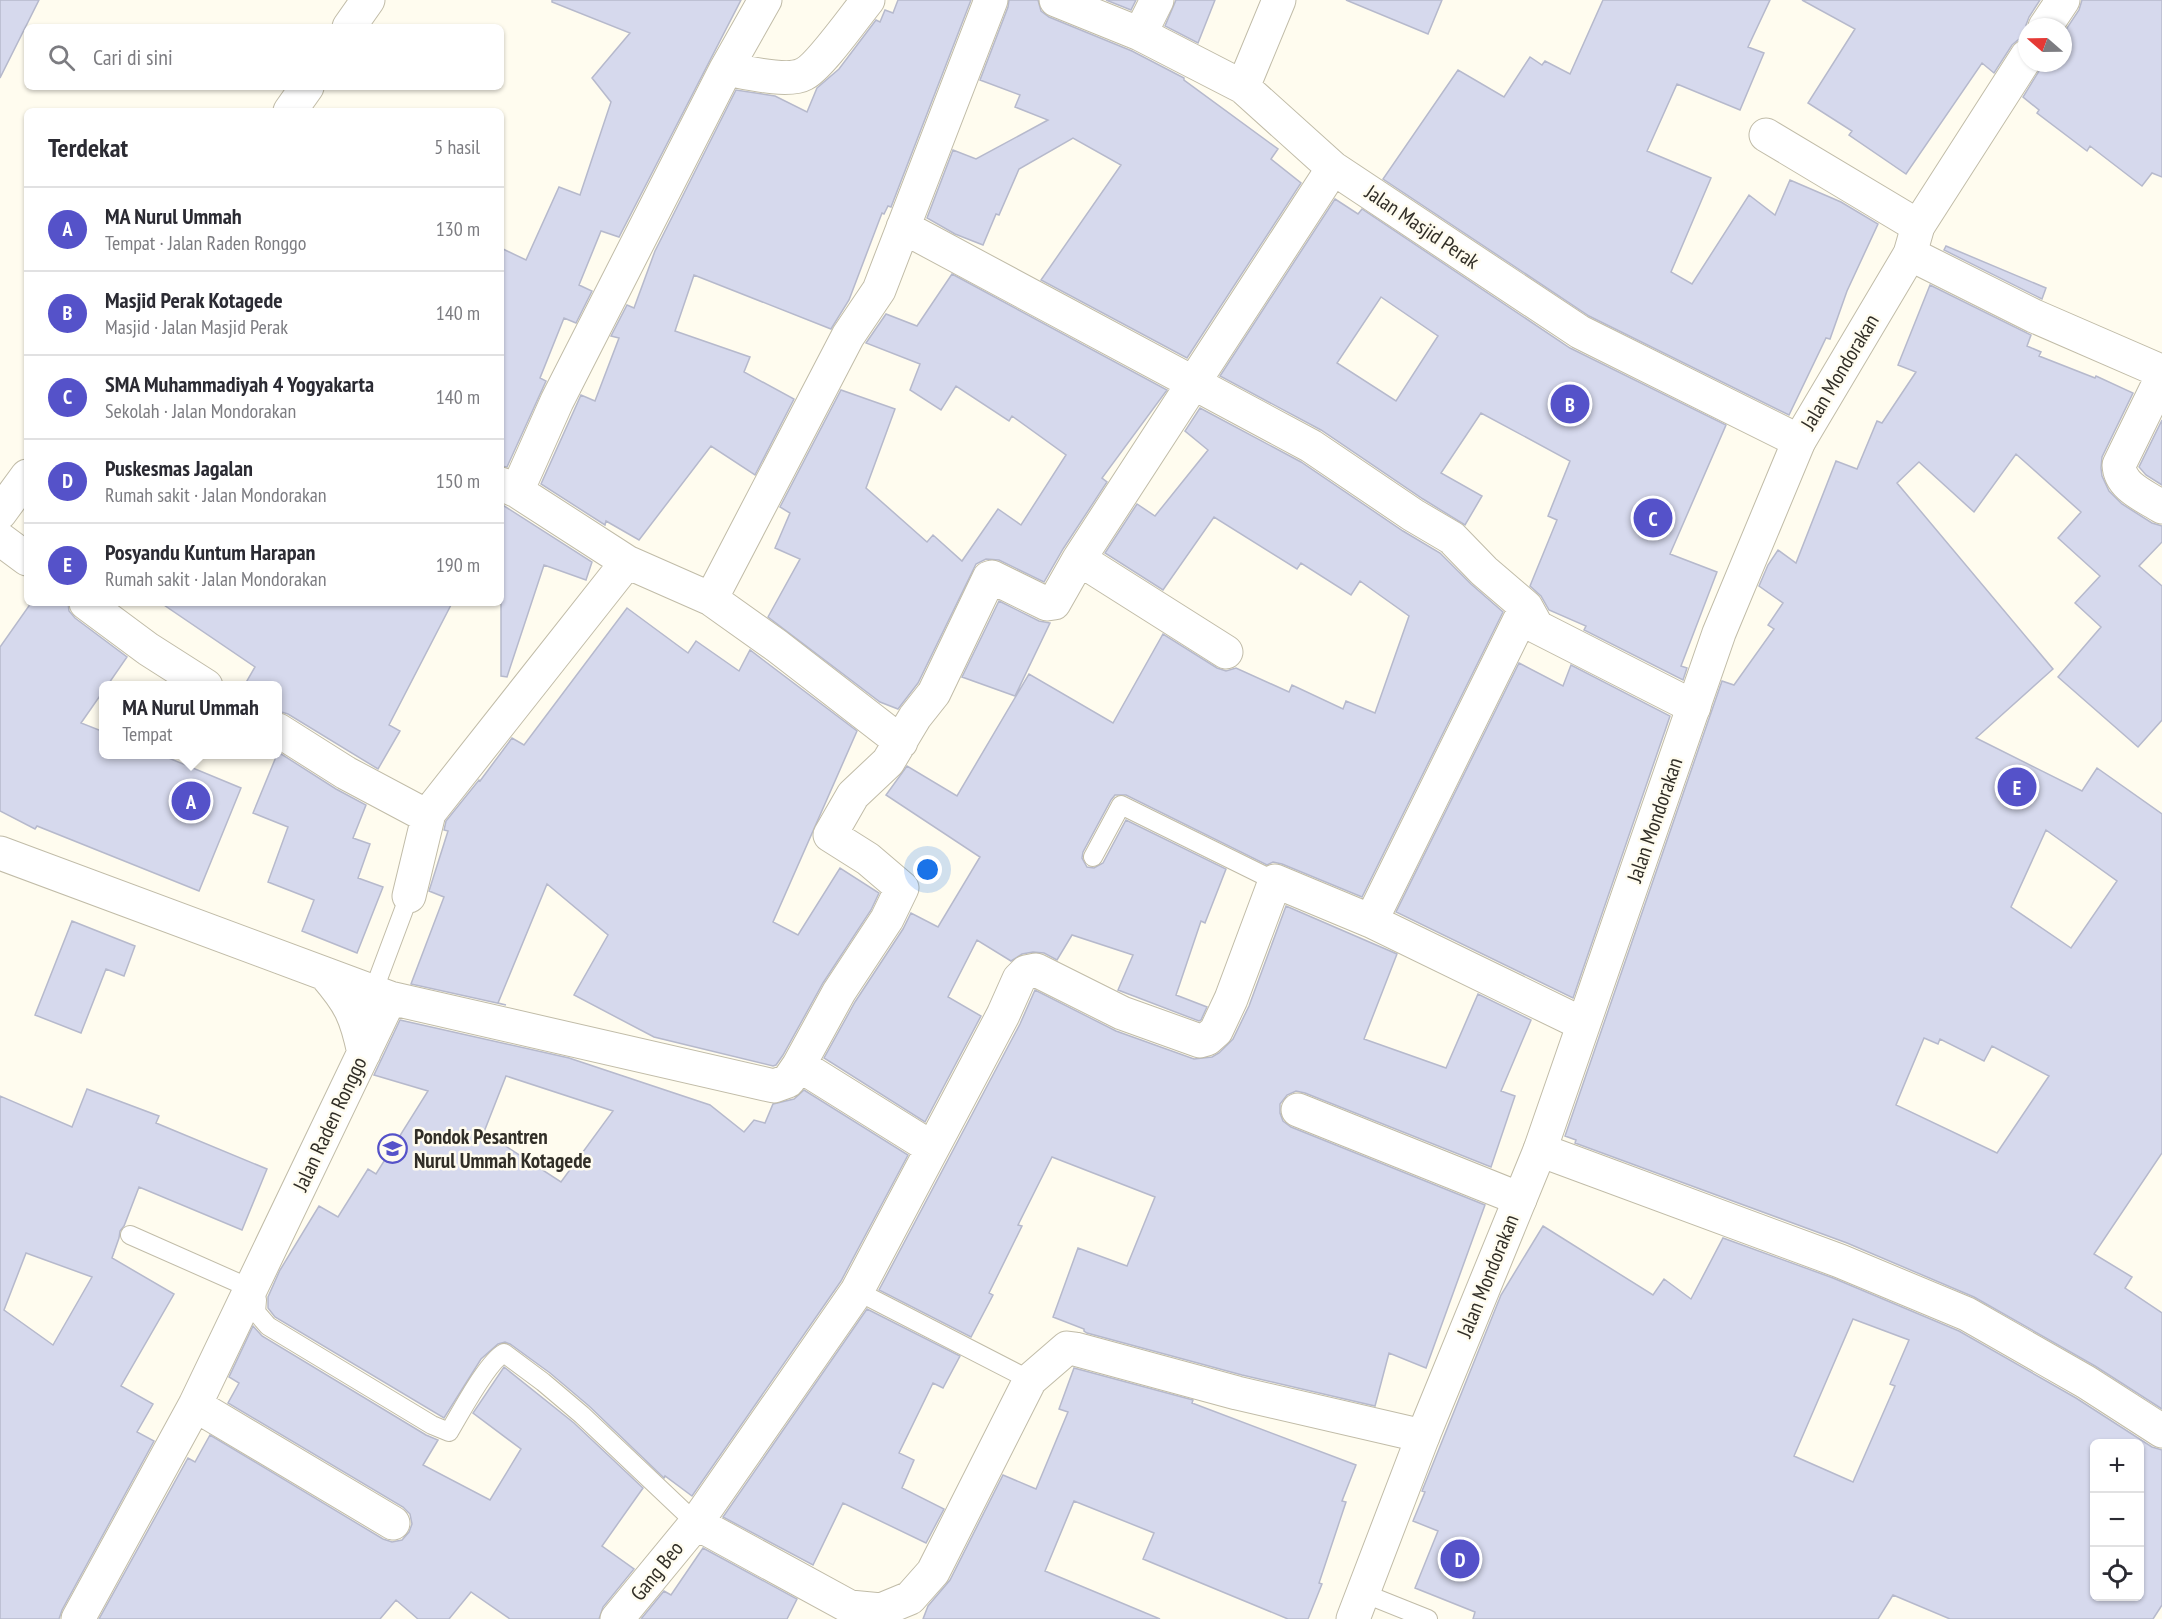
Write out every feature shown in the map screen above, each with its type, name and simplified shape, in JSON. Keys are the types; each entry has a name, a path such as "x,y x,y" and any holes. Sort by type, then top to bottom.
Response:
{"street":[{"path":"352,24 368,0"},
{"path":"765,0 726,69 557,400 509,488 627,562 711,599 901,742"},
{"path":"726,69 787,78 804,75 816,64 868,0"},
{"path":"711,599 848,336 879,290 991,0"},
{"name":"Jalan Masjid Perak","path":"1056,0 1140,34 1243,87 1333,168 1580,332 1799,441"},
{"path":"1140,34 1157,0"},
{"path":"1243,87 1279,0"},
{"path":"2051,18 2062,0"},
{"name":"Jalan Mondorakan","path":"1358,1606 1423,1436 1540,1150 1719,633 1799,441 1914,240 2018,71"},
{"path":"292,108 305,90"},
{"path":"1766,135 1914,240 2034,316 2156,369 2161,375 2160,381 2119,465 2119,474 2126,483 2162,507"},
{"path":"0,853 381,995 774,1086 788,1081 839,992 887,919 902,888 868,859 830,835 853,795 888,762 915,717 934,693 988,578 992,577 1051,605 1054,603 1079,559 1333,168"},
{"path":"903,226 1311,446 1413,515 1452,538 1484,571 1526,607 1537,627 1694,707"},
{"path":"0,513 24,480"},
{"path":"0,539 24,557"},
{"path":"1079,559 1226,652"},
{"path":"409,896 429,813 627,562"},
{"path":"90,606 148,649 198,681"},
{"path":"1371,921 1526,607"},
{"path":"282,733 346,773 423,814 429,813"},
{"path":"1275,881 1371,921 1583,1024"},
{"name":"Gang Beo","path":"617,1619 696,1523 857,1291 1003,1014 1019,979 1026,972 1036,970 1122,1013 1200,1041 1208,1040 1216,1031 1231,999 1275,881"},
{"path":"325,974 345,997 358,1024 364,1053"},
{"name":"Jalan Raden Ronggo","path":"78,1619 195,1405 252,1289 364,1053 381,995"},
{"path":"799,1065 932,1148"},
{"path":"1298,1110 1520,1199"},
{"path":"1540,1150 1840,1261 1967,1314 2086,1382 2162,1431"},
{"path":"696,1523 850,1607 889,1615 909,1598 933,1572 1030,1380 1064,1349 1075,1348 1237,1393 1423,1436"},
{"path":"195,1405 393,1523"}],"lane":[{"path":"1093,857 1120,805 1275,881"},
{"path":"381,995 409,896"},
{"path":"130,1235 252,1289 257,1300 256,1312 268,1326 446,1432 449,1432 498,1357 504,1353 582,1415 696,1523"},
{"path":"857,1291 1030,1380"},
{"path":"1358,1606 1423,1618"}],"building":[{"path":"0,0 39,0 27,24 24,24 24,30 0,78"},
{"path":"552,0 741,0 619,237 601,231 579,285 592,291 576,323 564,318 540,378 546,381 507,467 504,466 504,249 526,260 559,187 580,195 611,102 592,78 630,33 552,2"},
{"path":"898,0 971,0 891,207 888,206 884,214 882,213 849,300 831,329 694,275 675,331 750,357 744,372 794,399 755,475 711,446 639,540 606,521 605,525 541,484 581,395 595,401 619,338 611,336 627,305 634,308 655,251 736,90 775,96 807,112 817,88 839,69 876,20 880,22 885,10 893,13"},
{"path":"1009,0 1038,0 1041,11 1049,17 1132,51 1184,78 1278,149 1271,159 1301,183 1187,358 1041,280 1121,165 1073,138 1019,169 983,245 955,234 927,218 953,150 976,159 1048,120 1015,107 1020,95 980,80"},
{"path":"1106,0 1136,0 1131,10"},
{"path":"1176,0 1215,0 1198,43 1165,26"},
{"path":"1346,0 1442,0 1428,34"},
{"path":"1603,0 1770,0 1748,47 1764,53 1740,110 1677,84 1647,151 1711,178 1671,272 1692,284 1749,195 1775,215 1790,180 1841,202 1878,224 1847,291 1830,339 1826,338 1789,415 1589,316 1383,179 1458,70 1504,97 1530,57 1542,65 1545,61 1570,74"},
{"path":"1802,0 2040,0 2029,18 2018,18 2018,40 2012,45 1994,73 1982,63 1906,174 1849,135 1852,131 1808,103 1855,29"},
{"path":"2082,0 2162,0 2162,177 2152,173 2142,186 2090,146 2087,151 2037,113 2039,110 2023,97 2038,72 2072,72 2072,20"},
{"path":"1335,199 1358,214 1362,209 1570,348 1726,425 1670,554 1717,572 1681,666 1687,668 1683,680 1584,630 1586,626 1549,610 1541,596 1530,586 1557,520 1548,516 1570,461 1481,413 1441,473 1482,496 1465,525 1321,430 1220,376","holes":["1381,297 1438,336 1396,401 1337,363"]},
{"path":"1946,246 2046,288 2042,299 1944,250"},
{"path":"952,274 1167,390 1102,478 1107,482 1044,582 999,560 986,559 976,564 918,683 898,709 880,702 768,617 800,559 775,548 790,513 780,507 841,390 895,409 866,488 927,542 933,535 962,561 998,509 1021,525 1066,455 1012,416 1009,421 956,386 941,410 910,390 920,364 866,343 886,314 917,326"},
{"path":"1930,285 2031,335 2027,346 2041,352 2039,356 2095,378 2096,376 2133,393 2102,457 2101,468 2109,491 2122,504 2152,523 2162,526 2162,542 2139,566 2162,586 2162,720 2138,747 2058,677 2101,627 2075,603 2100,576 2058,538 2081,512 2016,454 1974,512 1919,462 1897,483 2053,669 1976,738 2082,791 2097,768 2162,814 2162,1153 2094,1254 2132,1277 2125,1288 2162,1313 2162,1409 2095,1366 1974,1297 1847,1243 1575,1143 1576,1140 1565,1136 1722,681 1734,685 1774,629 1768,625 1783,603 1759,586 1768,565 1778,550 1796,563 1836,461 1857,469 1877,421 1882,423 1916,372 1898,365","holes":["2046,830 2117,881 2071,948 2011,907","1924,1038 1938,1044 1940,1039 1984,1061 1992,1046 2049,1076 1997,1153 1896,1105"]},
{"path":"1200,408 1301,462 1403,531 1440,553 1503,612 1362,897 1282,864 1273,862 1267,865 1126,795 1115,795 1083,852 1082,858 1087,867 1094,868 1103,863 1126,820 1226,869 1205,923 1201,921 1176,995 1207,1007 1201,1020 1118,990 1133,955 1072,935 1057,960 1044,953 1033,952 1022,954 1011,961 977,940 948,997 981,1016 925,1122 824,1058 855,1002 911,913 938,927 980,857 886,795 907,766 957,796 1029,674 1113,723 1163,634 1217,668 1226,671 1236,668 1289,692 1292,685 1343,709 1346,701 1375,713 1409,616 1360,581 1351,595 1301,563 1297,569 1214,517 1163,590 1105,553 1137,504 1155,516 1208,450 1185,431"},
{"path":"2162,420 2162,485 2146,475 2139,467"},
{"path":"504,506 592,562 586,580 544,565 507,677 501,676"},
{"path":"999,601 1039,621 1050,623 1015,696 962,677"},
{"path":"29,606 68,606 69,611 75,618 127,657 110,681 99,681 99,697 81,723 99,730 99,759 171,759 241,788 199,891 37,826 35,829 0,811 0,647"},
{"path":"165,606 450,606 389,725 400,731 378,769 282,712 282,681 247,681 255,667"},
{"path":"627,608 688,653 696,641 739,671 750,650 857,731 773,922 798,935 840,868 879,893 871,910 823,983 783,1055 773,1066 654,1037 574,995 608,935 547,884 498,1003 506,1005 411,984 444,897 429,891 448,831 444,830 446,821 512,738 524,745"},
{"path":"1519,663 1563,686 1571,665 1670,716 1573,998 1396,912"},
{"path":"282,755 366,805 353,838 370,844 358,878 383,887 357,953 302,931 314,900 268,882 288,827 253,813 275,759 282,759"},
{"path":"1286,906 1397,954 1364,1039 1446,1068 1478,994 1531,1020 1501,1091 1515,1096 1491,1167 1305,1093 1296,1091 1287,1095 1280,1104 1283,1121 1291,1127 1485,1205 1426,1368 1389,1353 1375,1406 1242,1375 1087,1333 1084,1329 1053,1317 1078,1248 1127,1266 1155,1197 1052,1157 1018,1225 1022,1226 989,1293 993,1295 971,1337 879,1290 1020,1024 1035,990 1116,1031 1194,1059 1212,1057 1233,1039 1249,1006"},
{"path":"72,921 135,946 124,976 106,969 81,1033 35,1015"},
{"path":"400,1020 569,1058 710,1105 744,1132 754,1120 765,1123 773,1104 794,1099 804,1090 908,1155 841,1281 692,1496 665,1476 664,1478 589,1406 550,1373 510,1344 505,1342 498,1344 481,1359 444,1418 275,1317 268,1308 268,1297 280,1270 319,1206 338,1217 368,1169 376,1174 428,1091 374,1075","holes":["506,1076 613,1111 561,1182 484,1132"]},
{"path":"87,1089 159,1116 156,1123 267,1169 242,1230 139,1187 120,1231 112,1258 174,1294 121,1386 153,1404 137,1432 154,1441 59,1619 0,1619 0,1096 72,1127","holes":["26,1253 92,1277 53,1345 4,1310"]},
{"path":"1543,1226 1653,1295 1664,1279 1691,1299 1723,1238 1833,1278 1959,1331 2076,1398 2140,1439 2090,1439 2090,1601 2144,1601 2144,1442 2162,1450 2162,1605 2153,1619 1950,1619 1893,1595 1878,1619 1473,1619 1475,1612 1415,1588 1438,1531 1413,1521 1425,1492 1422,1491 1501,1295","holes":["1853,1319 1909,1340 1890,1384 1895,1386 1853,1482 1794,1456"]},
{"path":"867,1309 960,1356 943,1388 933,1383 899,1453 914,1460 902,1488 944,1509 926,1543 843,1503 813,1565 723,1517"},
{"path":"253,1326 262,1336 426,1435 438,1440 423,1465 490,1500 521,1449 473,1413 504,1367 574,1423 643,1488 602,1546 634,1569 603,1607 599,1619 510,1619 471,1592 449,1619 418,1619 396,1600 380,1619 99,1619 188,1458 195,1462 210,1435 383,1539 392,1542 402,1540 409,1532 412,1524 410,1514 403,1507 228,1403 239,1383 229,1377"},
{"path":"1074,1368 1193,1400 1192,1403 1356,1465 1342,1501 1346,1502 1319,1583 1322,1584 1308,1619 1288,1619 1143,1559 1154,1533 1074,1501 1045,1571 1160,1619 923,1619 928,1606 950,1580 1003,1475 1036,1489 1068,1412 1059,1409"},
{"path":"703,1548 797,1599 787,1619 641,1619 664,1591 671,1595"}],"place":[{"name":"Masjid Perak Kotagede","path":"1570,404"},
{"name":"SMA Muhammadiyah 4 Yogyakarta","path":"1653,518"},
{"name":"Posyandu Kuntum Harapan","path":"2017,787"},
{"name":"MA Nurul Ummah","path":"191,801"},
{"name":"Pondok Pesantren Nurul Ummah Kotagede","path":"393,1149"},
{"name":"Puskesmas Jagalan","path":"1460,1559"}]}
